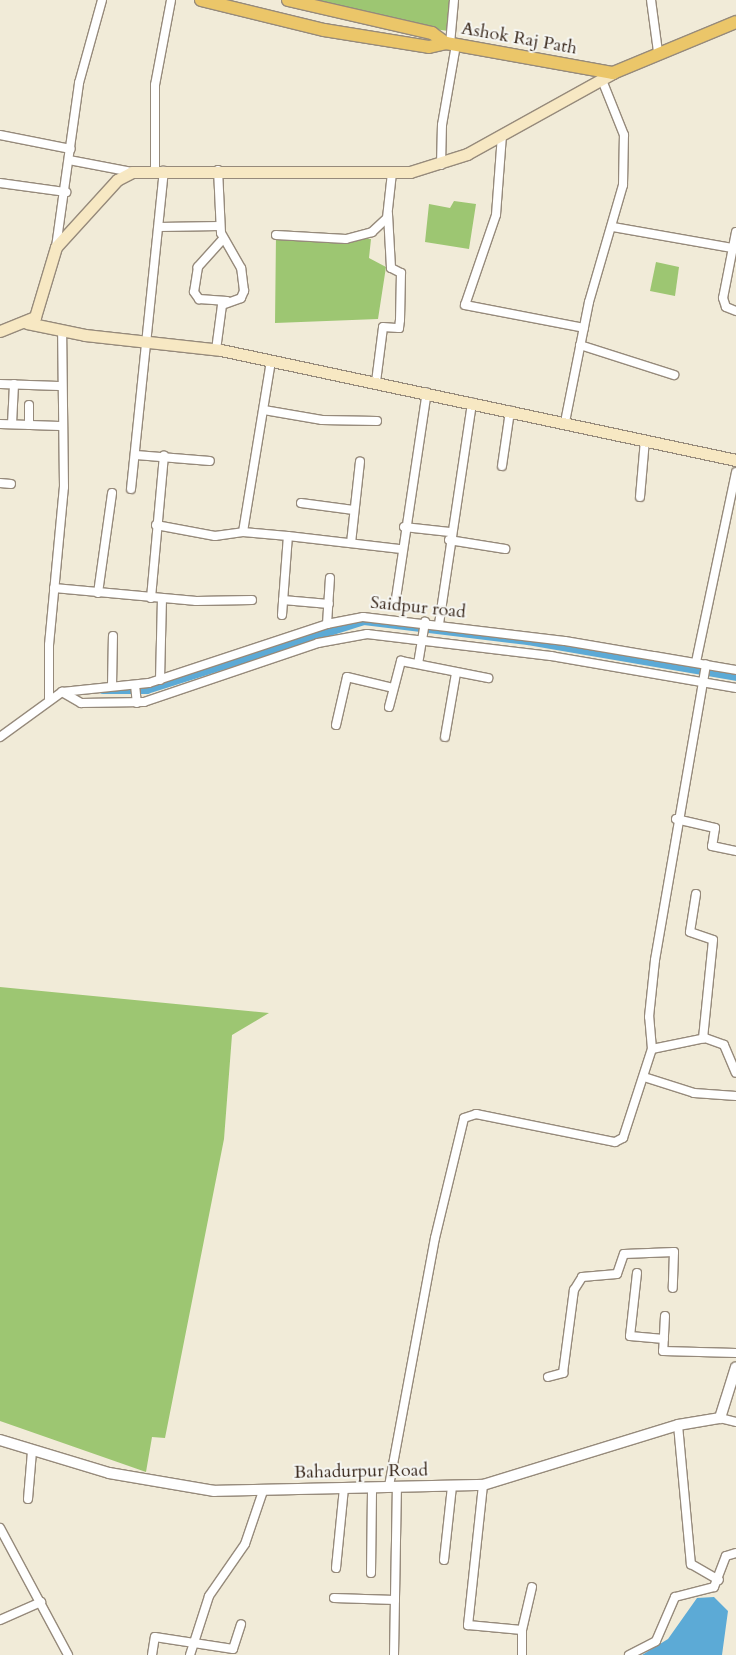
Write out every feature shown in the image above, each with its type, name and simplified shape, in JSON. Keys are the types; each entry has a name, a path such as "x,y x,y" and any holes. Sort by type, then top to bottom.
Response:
{"main road":[{"name":"Ashok Raj Path","path":"201,0 324,30 429,47 450,44 614,73"},
{"path":"288,0 432,33 450,44"},
{"path":"27,323 40,308 56,247 117,180 132,172 218,170 392,173 441,165 502,135 614,73 658,52 736,21"},
{"path":"0,331 27,323 62,331 216,350 427,392 736,460"}],"street":[{"path":"56,247 66,192 79,83 102,0"},
{"path":"131,489 159,227 160,171 156,77 171,0"},
{"path":"441,165 442,125 454,0"},
{"path":"652,0 658,52"},
{"path":"565,422 584,328 623,185 625,144 618,114 602,80"},
{"path":"0,135 71,149"},
{"path":"502,135 496,215 465,305 584,328"},
{"path":"70,160 132,172"},
{"path":"216,350 220,309 229,301 244,295 244,280 223,239 220,226 218,170"},
{"path":"376,382 383,327 399,328 400,320 401,273 391,268 388,214 392,173"},
{"path":"0,183 66,192"},
{"path":"276,235 356,238 384,224 388,214"},
{"path":"159,227 220,226"},
{"path":"613,227 732,248"},
{"path":"736,232 723,298 726,307 736,311"},
{"path":"223,239 198,267 194,292 199,299 229,301"},
{"path":"49,699 54,588 64,488 59,386 62,331"},
{"path":"580,345 674,375"},
{"path":"243,532 272,361"},
{"path":"0,384 59,386"},
{"path":"12,424 14,384"},
{"path":"395,605 404,527 427,392"},
{"path":"438,624 472,402"},
{"path":"29,405 29,425"},
{"path":"264,410 322,420 377,421"},
{"path":"502,466 510,411"},
{"path":"0,424 60,426"},
{"path":"640,497 645,440"},
{"path":"136,455 210,461"},
{"path":"151,598 156,526 164,456"},
{"path":"351,543 360,461"},
{"path":"696,662 736,472"},
{"path":"0,483 11,484"},
{"path":"98,593 112,493"},
{"path":"301,503 354,510"},
{"path":"156,526 215,536 243,532 401,549"},
{"path":"404,527 505,549"},
{"path":"282,615 288,536"},
{"path":"327,624 330,578"},
{"path":"54,588 162,599 252,600"},
{"path":"160,680 162,599"},
{"path":"283,600 329,604"},
{"path":"347,621 348,633"},
{"name":"Saidpur road","path":"0,737 49,699 62,692 112,686 135,686 160,680 327,624 347,621 438,624 696,662 706,666 736,670"},
{"path":"418,664 425,624"},
{"path":"62,692 77,702 137,701 348,633 423,638 561,657 701,680 736,688"},
{"path":"112,636 112,686"},
{"path":"389,707 399,662 488,678"},
{"path":"394,1655 393,1487 435,1238 464,1118 476,1114 615,1142 623,1138 652,1049 649,1018 655,960 676,819 701,680 706,666"},
{"path":"445,737 456,673"},
{"path":"336,725 347,677 393,688"},
{"path":"135,686 137,701"},
{"path":"676,819 715,828 712,846 736,851"},
{"path":"696,894 690,932 713,940 703,1038"},
{"path":"652,1049 703,1038 724,1045 736,1073"},
{"path":"644,1077 687,1091 736,1096"},
{"path":"548,1378 563,1373 574,1290 582,1277 617,1274 624,1254 674,1252 673,1288"},
{"path":"637,1273 630,1336 664,1339"},
{"path":"665,1316 663,1351 736,1353"},
{"path":"736,1367 733,1390 720,1418 736,1422"},
{"name":"Bahadurpur Road","path":"0,1440 32,1451 144,1481 214,1491 452,1486 483,1485 678,1425 720,1418"},
{"path":"678,1425 691,1564 719,1580"},
{"path":"28,1499 32,1451"},
{"path":"483,1485 468,1625 522,1630"},
{"path":"444,1560 452,1486"},
{"path":"371,1573 372,1487"},
{"path":"336,1568 344,1488"},
{"path":"190,1655 209,1596 245,1544 263,1490"},
{"path":"0,1528 68,1655"},
{"path":"629,1655 656,1641 675,1597 703,1594 719,1580 726,1556 736,1553"},
{"path":"522,1655 522,1630 532,1588"},
{"path":"334,1598 395,1600"},
{"path":"0,1620 41,1602"},
{"path":"152,1655 156,1636 233,1649 241,1624"}],"green space":[{"path":"288,0 450,0 448,31 393,23"},
{"path":"454,201 476,204 469,249 425,242 429,204 450,208"},
{"path":"276,235 371,239 369,258 386,267 378,319 275,323"},
{"path":"656,262 679,267 675,296 650,291"},
{"path":"0,987 269,1013 232,1035 224,1139 165,1438 152,1437 146,1472 0,1421"}],"water":[{"path":"714,1597 728,1611 722,1655 642,1655 668,1639 697,1598"}],"waterway":[{"path":"103,690 147,690 364,621 528,641 736,677"}]}
